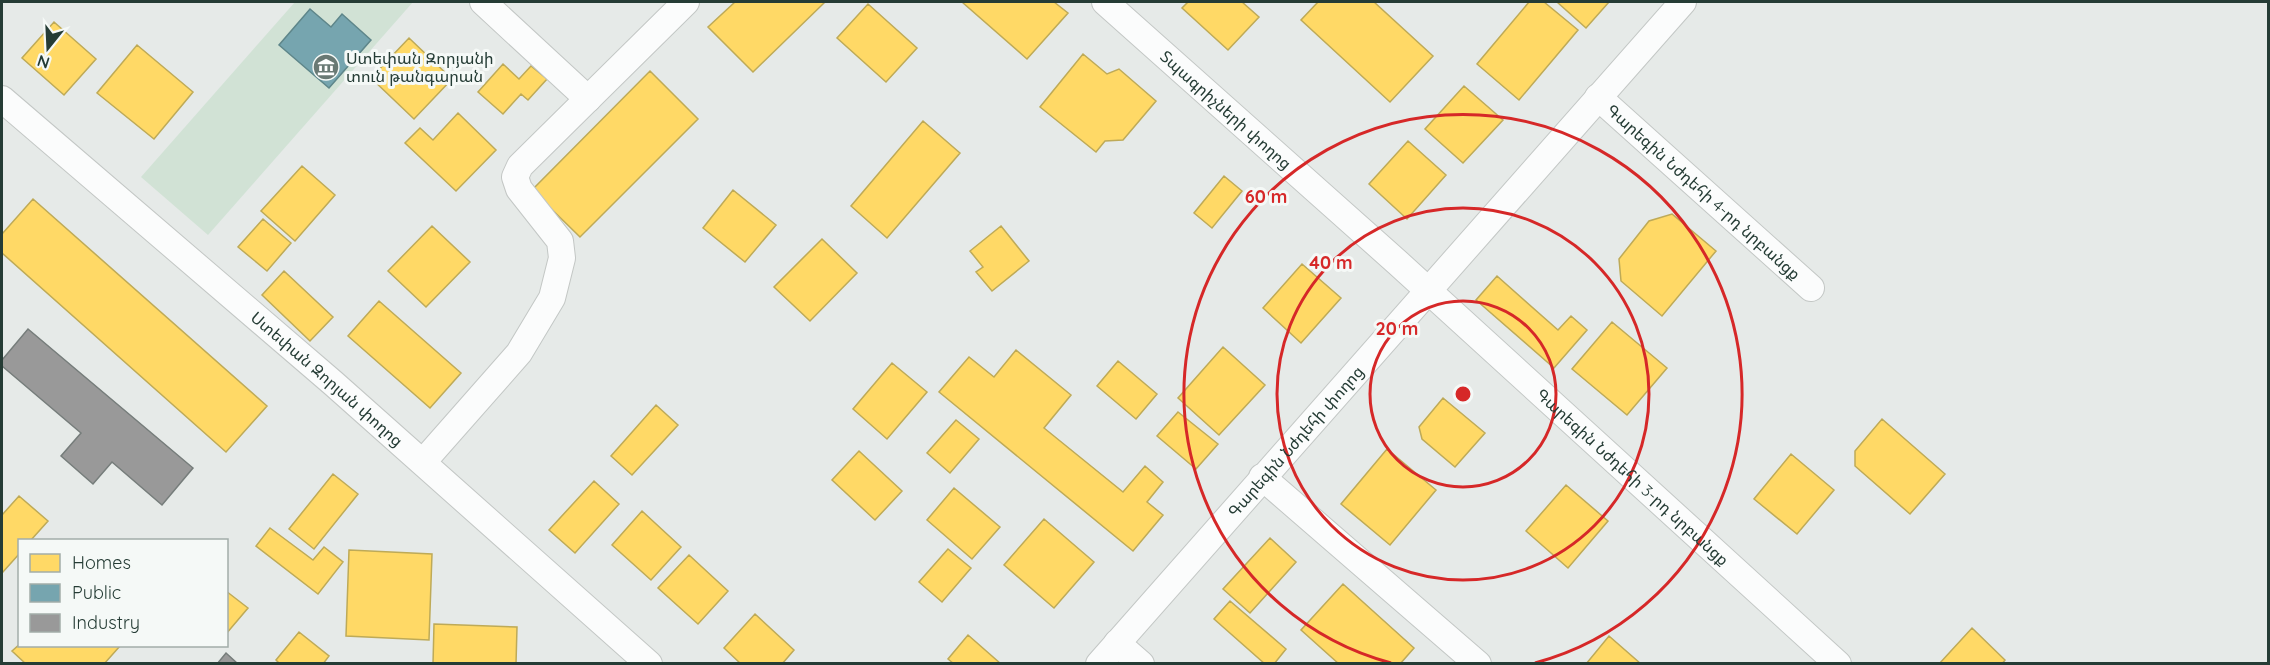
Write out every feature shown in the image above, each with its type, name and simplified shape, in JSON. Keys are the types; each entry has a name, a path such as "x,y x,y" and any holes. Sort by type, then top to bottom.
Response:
{"street":[{"path":"483,2 588,99"},
{"path":"423,462 519,353 552,298 562,258 560,241 519,189 515,177 520,166 686,2"},
{"name":"Տպագրիչների փողոց","path":"1105,2 1427,290"},
{"name":"Գարեգին Նժդեհի փողոց","path":"1099,663 1683,2"},
{"name":"Գարեգին Նժդեհի 4-րդ նրբանցք","path":"1598,97 1811,288"},
{"name":"Ստեփան Զորյան փողոց","path":"2,99 333,383 649,663"},
{"name":"Գարեգին Նժդեհի 3-րդ նրբանցք","path":"1427,290 1838,663"},
{"path":"1262,477 1478,663"},
{"path":"1117,643 1141,663"}],"green space":[{"path":"295,2 413,2 208,235 141,177"}],"building: Homes":[{"path":"735,2 825,2 753,72 708,27"},
{"path":"962,2 1054,2 1068,13 1027,59"},
{"path":"1188,2 1242,2 1259,17 1228,50 1182,8"},
{"path":"1318,2 1374,2 1433,56 1390,102 1301,20"},
{"path":"1529,2 1544,2 1578,30 1519,100 1477,64"},
{"path":"1557,2 1609,2 1586,28"},
{"path":"868,4 917,48 886,82 837,38"},
{"path":"54,22 96,59 64,95 22,58"},
{"path":"409,38 452,79 414,119 371,78"},
{"path":"137,45 193,92 154,139 97,93"},
{"path":"1083,54 1107,74 1119,69 1156,101 1123,140 1105,141 1096,152 1040,107"},
{"path":"503,64 519,79 531,66 547,79 528,100 521,94 503,114 478,92"},
{"path":"650,71 698,119 580,237 532,190"},
{"path":"1464,86 1503,120 1463,163 1425,129"},
{"path":"458,113 496,150 456,191 405,143 420,128 433,140"},
{"path":"923,121 960,153 887,238 851,206"},
{"path":"1408,141 1446,175 1407,219 1369,184"},
{"path":"302,166 335,195 295,241 261,211"},
{"path":"1224,176 1242,191 1212,228 1194,213"},
{"path":"733,190 776,225 745,262 703,228"},
{"path":"33,199 267,406 226,452 2,253 2,234"},
{"path":"1672,214 1716,251 1662,316 1621,281 1619,259 1649,221"},
{"path":"263,219 291,243 267,271 238,247"},
{"path":"432,226 470,262 426,307 388,271"},
{"path":"1001,226 1029,261 992,291 976,272 983,267 970,251"},
{"path":"822,239 857,273 810,321 774,287"},
{"path":"1302,264 1341,298 1301,343 1263,308"},
{"path":"284,271 333,317 310,341 262,295"},
{"path":"1497,276 1558,330 1571,316 1587,330 1554,368 1476,300"},
{"path":"379,301 461,373 430,408 348,336"},
{"path":"1612,322 1667,368 1627,415 1572,369"},
{"path":"1223,347 1265,385 1219,435 1178,398"},
{"path":"1016,350 1071,395 1044,428 1123,492 1145,466 1163,482 1147,502 1163,515 1133,551 939,392 969,357 994,377"},
{"path":"1118,361 1157,394 1136,419 1097,386"},
{"path":"892,363 927,392 887,439 853,409"},
{"path":"1443,398 1485,433 1455,467 1422,439 1419,427"},
{"path":"656,405 678,425 632,475 611,456"},
{"path":"1178,412 1218,444 1196,469 1157,436"},
{"path":"1882,419 1945,474 1910,514 1855,466 1855,451"},
{"path":"956,420 979,439 950,473 927,453"},
{"path":"1387,449 1436,490 1390,545 1341,504"},
{"path":"859,451 902,491 875,520 832,480"},
{"path":"1791,454 1834,490 1797,534 1754,499"},
{"path":"333,474 358,494 314,549 289,529"},
{"path":"594,481 619,504 575,553 549,530"},
{"path":"1566,485 1608,521 1568,568 1526,531"},
{"path":"954,488 1000,527 972,559 927,520"},
{"path":"19,496 48,521 32,539 18,539 18,555 2,573 2,515"},
{"path":"642,511 681,547 651,580 612,545"},
{"path":"1044,519 1094,562 1054,608 1004,565"},
{"path":"270,528 313,560 324,547 343,562 318,594 256,546"},
{"path":"1270,538 1296,562 1250,613 1223,589"},
{"path":"948,549 971,568 942,602 919,582"},
{"path":"349,550 432,554 429,640 346,636"},
{"path":"689,555 728,591 698,624 658,588"},
{"path":"1343,584 1414,648 1400,664 1339,664 1301,630"},
{"path":"228,593 248,608 228,632"},
{"path":"1230,601 1286,649 1274,664 1265,664 1214,619"},
{"path":"755,614 794,650 782,664 741,664 724,648"},
{"path":"434,624 517,627 516,664 433,664"},
{"path":"1972,628 2005,660 2002,664 1939,664"},
{"path":"299,632 329,656 323,664 280,664 276,660"},
{"path":"968,635 1001,664 954,664 948,659"},
{"path":"1609,636 1641,664 1586,664"},
{"path":"18,646 119,647 104,664 26,664 12,651"}],"building: Public":[{"name":"Ստեփան Զորյանի տուն թանգարան","path":"310,9 331,27 342,14 371,40 329,88 279,45"}],"building: Industry":[{"path":"28,329 193,468 162,505 112,462 93,484 61,456 81,433 2,366 2,360"},
{"path":"226,653 238,664 217,664"}],"place":[{"name":"Ստեփան Զորյանի տուն թանգարան","path":"326,67"}]}
